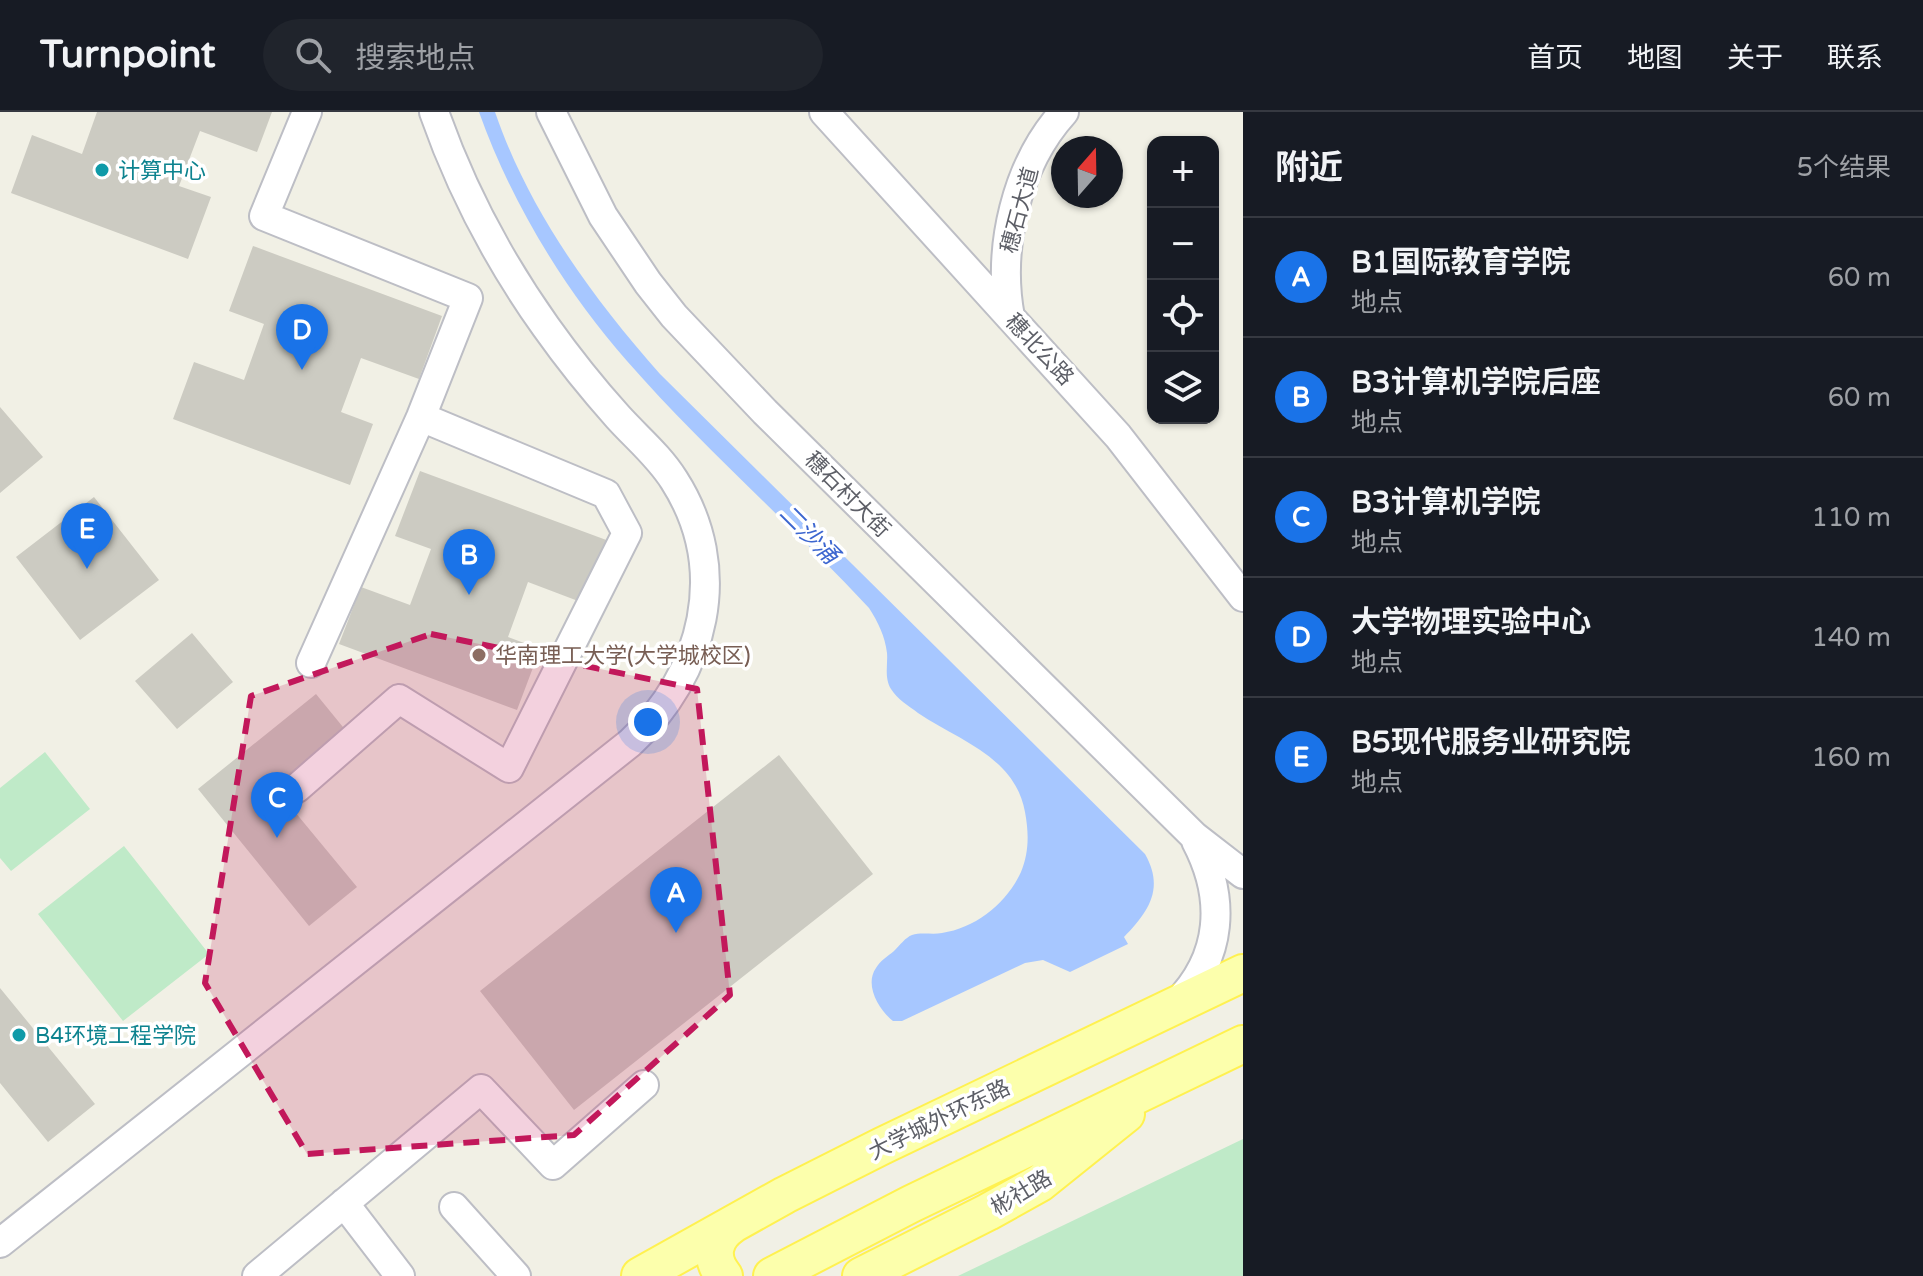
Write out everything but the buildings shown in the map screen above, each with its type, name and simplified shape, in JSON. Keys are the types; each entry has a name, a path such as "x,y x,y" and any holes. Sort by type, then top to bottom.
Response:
{"main road":[{"name":"大学城外环东路","path":"640,1276 882,1146 1243,973"},
{"path":"772,1276 911,1204 1243,1044"},
{"name":"彬社路","path":"861,1276 1040,1183 1164,1082"},
{"path":"724,1276 718,1269 715,1249 723,1231 732,1225"}],"street":[{"path":"307,112 264,216 468,298 421,417 311,663"},
{"path":"0,1243 630,743 673,694 692,655 703,618 705,571 701,543 686,501 661,462 583,376 521,290 477,214 434,112"},
{"name":"穗石村大街","path":"551,112 603,216 674,316 765,412 1194,836 1243,874"},
{"name":"穗北公路","path":"824,112 1118,436 1243,597"},
{"name":"穗石大道","path":"1010,317 1005,262 1019,196 1038,147 1064,112"},
{"path":"297,788 399,699 509,768 627,533 606,494 421,417"},
{"name":"穗石村大街","path":"1174,1006 1195,980 1216,927 1215,889 1194,836"},
{"path":"257,1276 481,1089 553,1165 644,1085"},
{"path":"344,1203 400,1276"},
{"path":"454,1207 516,1276"}],"highlighted area":[{"path":"431,634 697,689 730,995 574,1135 307,1154 205,983 251,696"}],"green space":[{"path":"45,752 90,809 11,871 0,858 0,788"},
{"path":"124,846 209,954 123,1021 38,914"},
{"path":"1243,1139 1243,1276 958,1276"}],"water":[{"name":"二沙涌","path":"479,112 495,112 509,149 544,218 610,314 660,374 1145,854 1154,878 1153,889 1146,909 1124,937 1128,944 1070,972 1043,960 1025,963 902,1021 893,1021 883,1010 872,989 873,975 882,961 912,935 938,934 978,920 999,904 1015,883 1024,865 1028,843 1025,812 1019,793 1010,777 984,752 918,713 896,696 888,680 885,641 869,608 686,424 604,333 541,243 507,179"}],"place":[{"name":"计算中心","path":"102,170"},
{"name":"大学物理实验中心","path":"302,370"},
{"name":"B5现代服务业研究院","path":"87,569"},
{"name":"B3计算机学院后座","path":"469,595"},
{"name":"华南理工大学(大学城校区)","path":"479,655"},
{"name":"B3计算机学院","path":"277,838"},
{"name":"B1国际教育学院","path":"676,933"},
{"name":"B4环境工程学院","path":"19,1035"}]}
